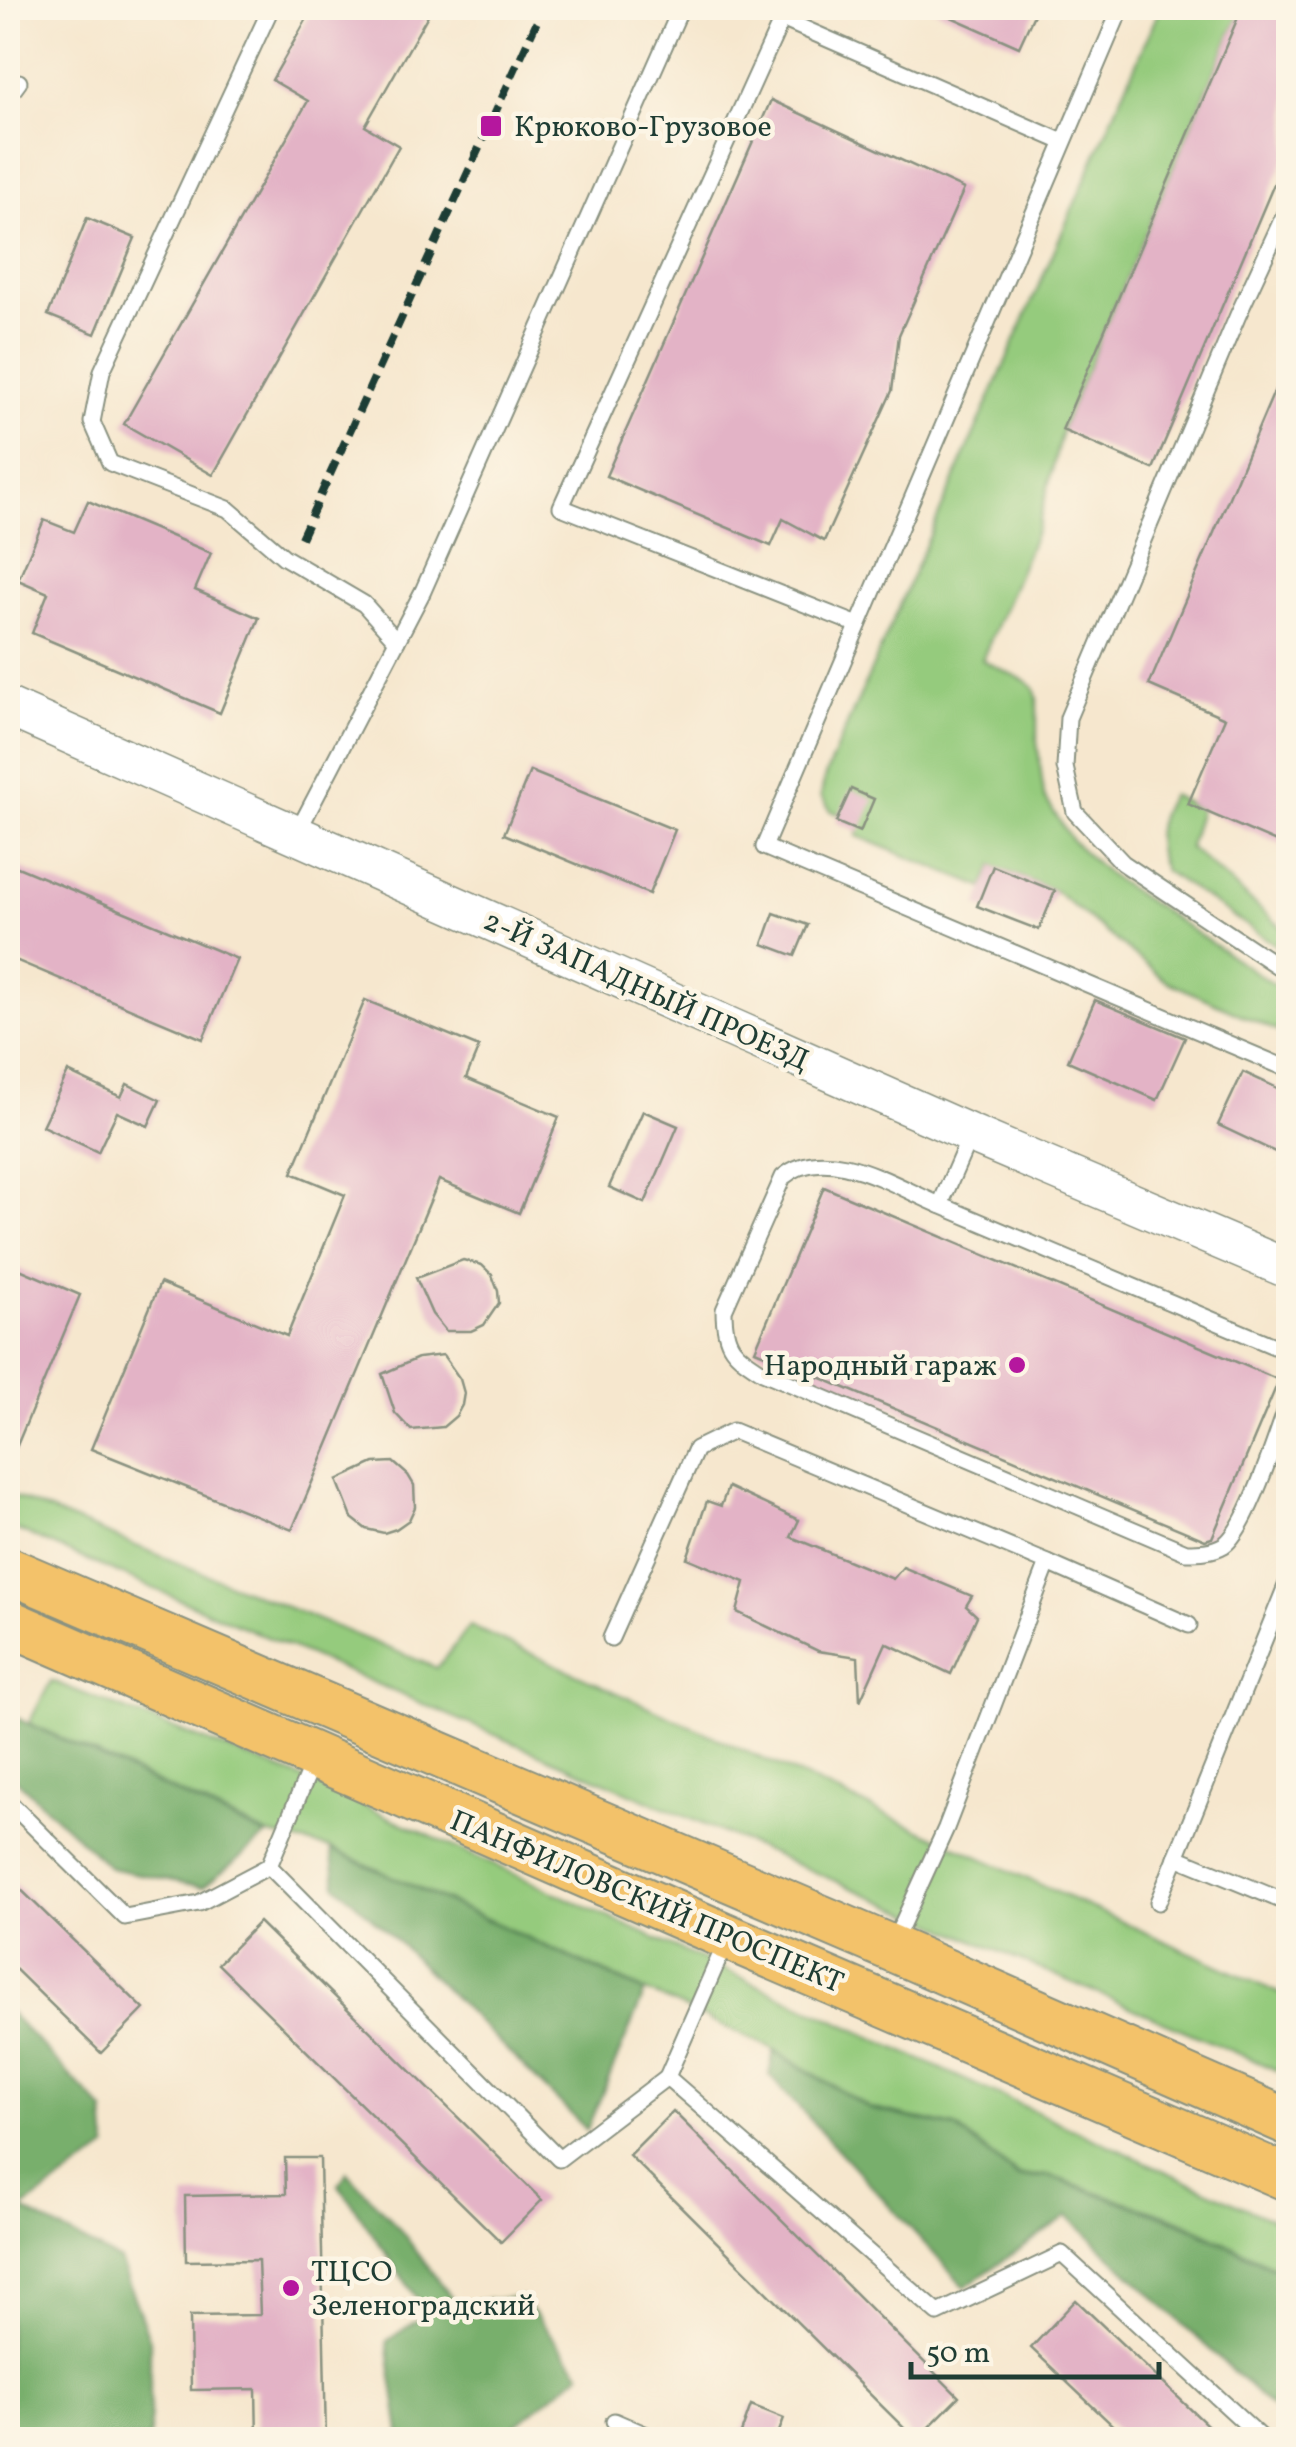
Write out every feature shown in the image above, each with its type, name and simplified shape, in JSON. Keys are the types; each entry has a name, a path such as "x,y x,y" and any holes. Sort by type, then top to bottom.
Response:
{"main road":[{"name":"ПАНФИЛОВСКИЙ ПРОСПЕКТ","path":"8,1570 1288,2122"},
{"name":"ПАНФИЛОВСКИЙ ПРОСПЕКТ","path":"8,1622 1288,2178"}],"street":[{"name":"2-Й ЗАПАДНЫЙ ПРОЕЗД","path":"8,707 971,1134 1288,1270"}],"lane":[{"path":"271,8 102,371 92,422 110,464 228,509 284,558 364,604 397,641"},
{"path":"296,833 423,591 681,8"},
{"path":"1121,8 764,847 1288,1069"},
{"path":"858,625 561,506 784,13 1064,142"},
{"path":"8,97 19,82"},
{"path":"1288,208 1238,316 1068,718 1065,767 1076,812 1123,863 1288,973"},
{"path":"940,1205 971,1134"},
{"path":"1288,1352 836,1164 796,1165 783,1176 724,1310 724,1333 735,1354 763,1372 1186,1552 1207,1552 1226,1544 1244,1517 1288,1404"},
{"path":"612,1638 696,1449 733,1431 1189,1625"},
{"path":"892,1948 946,1828 1048,1563"},
{"path":"1158,1902 1288,1581"},
{"path":"8,1801 126,1917 199,1903 269,1866 315,1757"},
{"path":"1176,1857 1288,1903"},
{"path":"269,1866 560,2159 667,2078 728,1937"},
{"path":"667,2078 938,2313 1062,2254 1264,2440"},
{"path":"614,2421 658,2440"}],"green space":[{"path":"1160,8 1242,8 1062,430 1038,527 982,660 1034,688 1044,796 1072,841 1110,876 1288,994 1288,1036 1166,981 1055,891 993,866 984,888 857,836 860,822 831,811 821,796 825,776"},
{"path":"1171,795 1200,809 1189,847 1288,933 1288,953 1165,871 1156,832"},
{"path":"8,1494 437,1668 470,1626 1288,1997 1288,2075 8,1526"},
{"path":"51,1681 316,1784 1288,2227 1288,2273 1180,2220 1048,2175 1019,2176 956,2127 870,2108 774,2049 330,1848 269,1835 29,1723"},
{"path":"8,1714 267,1836 203,1887 110,1868 8,1772"},
{"path":"331,1849 645,1992 587,2130 336,1885"},
{"path":"8,2011 104,2111 107,2149 22,2209 120,2261 150,2340 150,2439 8,2439"},
{"path":"774,2051 870,2109 956,2128 1018,2178 1048,2176 1179,2222 1288,2275 1288,2423 1068,2216 965,2287 769,2075"},
{"path":"347,2172 402,2232 455,2303 521,2297 581,2373 498,2439 401,2439 387,2341 427,2313 339,2185"}],"building":[{"path":"313,8 432,8 365,126 399,146 213,475 124,424 308,101 272,80"},
{"path":"931,8 1037,8 1019,47"},
{"path":"1242,8 1288,8 1288,151 1153,469 1062,430"},
{"path":"771,100 964,189 899,335 892,391 824,541 783,519 771,546 606,476"},
{"path":"87,218 135,238 95,334 48,315"},
{"path":"1288,359 1288,847 1188,804 1225,718 1149,685"},
{"path":"88,501 211,553 195,590 259,618 220,713 32,633 48,593 18,580 44,520 74,532"},
{"path":"530,771 675,830 649,894 504,834"},
{"path":"851,789 874,799 860,832 836,822"},
{"path":"8,863 237,959 203,1039 8,957"},
{"path":"993,866 1055,891 1039,930 977,906"},
{"path":"774,913 808,925 795,956 763,944"},
{"path":"365,1000 479,1047 466,1078 559,1117 519,1213 439,1180 292,1530 91,1449 160,1283 287,1336 345,1195 292,1173"},
{"path":"1095,1000 1185,1038 1157,1100 1068,1061"},
{"path":"68,1072 121,1097 127,1084 160,1100 148,1126 117,1112 98,1152 42,1126"},
{"path":"1243,1072 1288,1093 1288,1158 1218,1125"},
{"path":"643,1111 678,1126 645,1203 609,1187"},
{"name":"Народный гараж","path":"824,1187 1279,1380 1212,1538 1205,1540 755,1350"},
{"path":"463,1260 482,1265 492,1275 499,1303 484,1325 471,1331 446,1331 432,1314 416,1278"},
{"path":"8,1264 80,1295 8,1467"},
{"path":"443,1355 460,1379 462,1405 443,1427 411,1430 395,1413 382,1374 418,1358"},
{"path":"393,1462 414,1485 415,1507 409,1520 396,1529 384,1533 366,1529 352,1518 337,1480 374,1463"},
{"path":"728,1487 799,1520 791,1537 893,1579 903,1567 972,1596 966,1606 977,1616 951,1674 886,1643 860,1701 858,1657 818,1651 737,1612 745,1582 687,1558 707,1501 721,1506"},
{"path":"8,1877 144,2009 101,2053 8,1962"},
{"path":"259,1922 542,2200 501,2242 218,1964"},
{"path":"673,2111 959,2397 916,2440 629,2155"},
{"name":"ТЦСО Зеленоградский","path":"285,2158 320,2158 326,2440 257,2440 256,2389 191,2390 190,2316 260,2315 258,2260 186,2261 185,2196 286,2194"},
{"path":"1076,2300 1223,2440 1128,2440 1031,2348"},
{"path":"751,2405 784,2418 776,2440 757,2440 741,2433"}],"railway":[{"path":"301,538 543,8"}],"place":[{"name":"Крюково-Грузовое","path":"491,126"},
{"name":"Народный гараж","path":"1017,1365"},
{"name":"ТЦСО Зеленоградский","path":"291,2288"}]}
